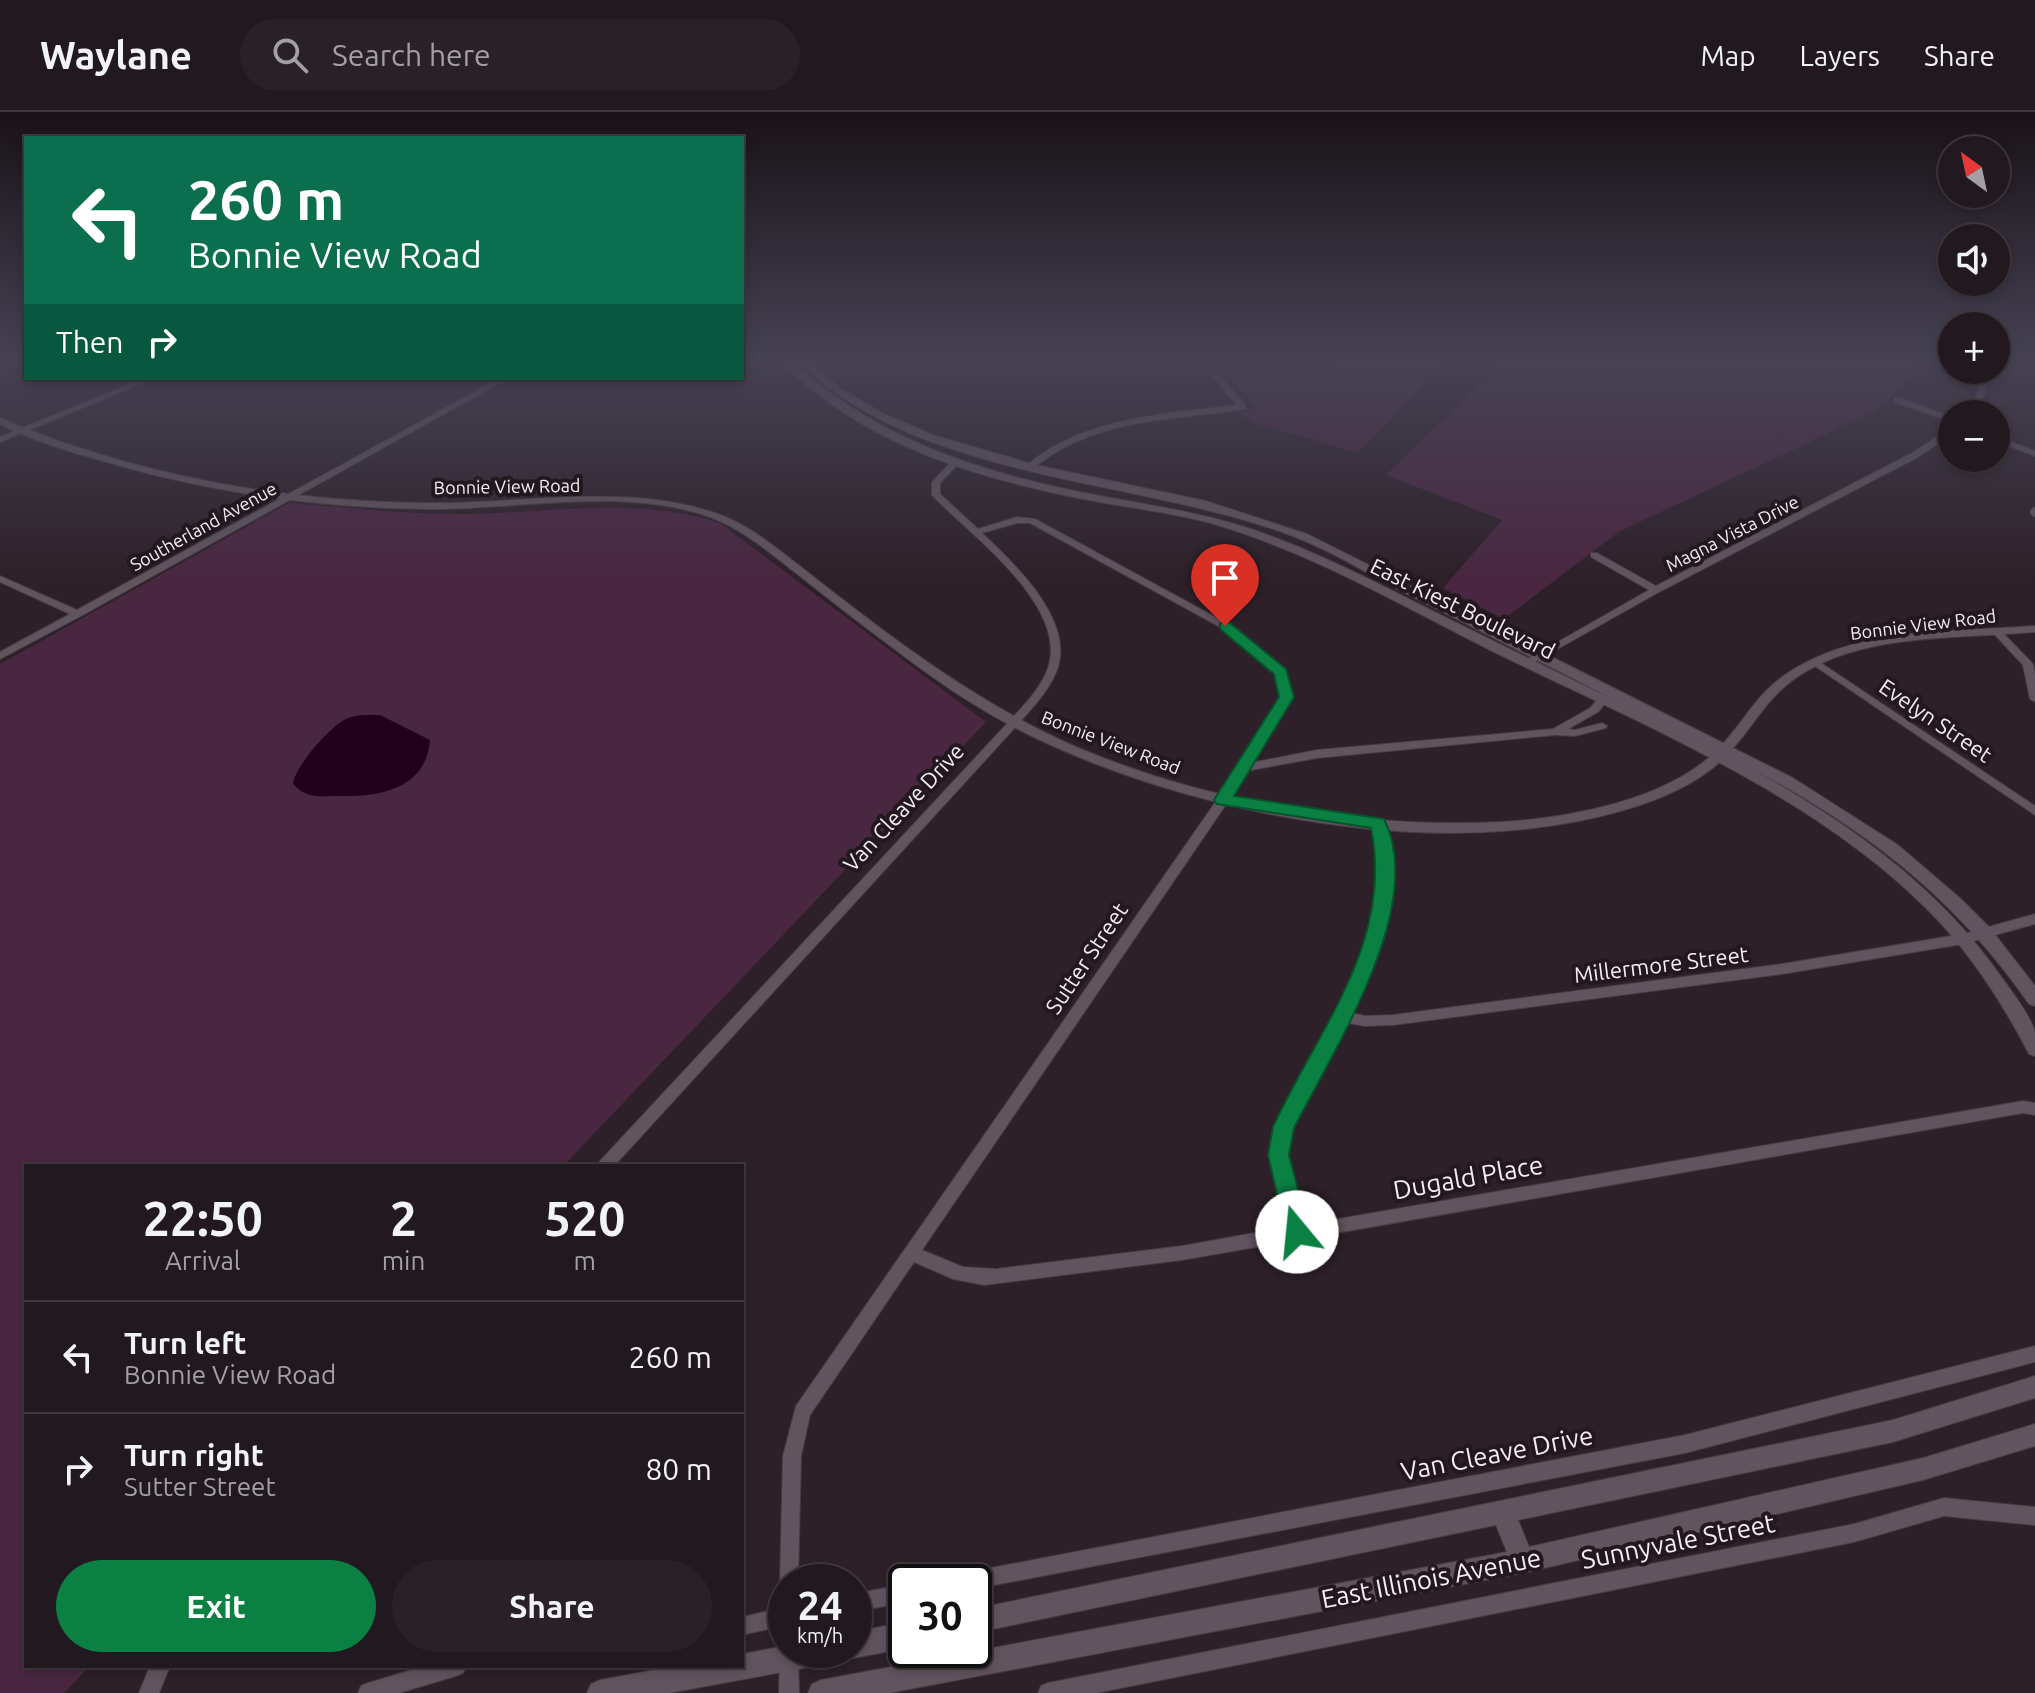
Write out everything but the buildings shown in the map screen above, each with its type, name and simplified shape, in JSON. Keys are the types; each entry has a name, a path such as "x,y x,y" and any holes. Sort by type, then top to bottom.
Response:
{"main road":[{"name":"East Kiest Boulevard","path":"886,431 957,461 1015,480 1182,513 1250,533 1306,555 1602,701 1827,804 1895,849 1986,934 2035,999"},
{"name":"East Kiest Boulevard","path":"919,431 1029,467 1186,500 1261,520 1352,559 1539,655 1719,754 1870,852 1918,891 1963,939 1999,987 2035,1049"},
{"path":"992,1617 1893,1431 2035,1387"},
{"name":"East Illinois Avenue","path":"821,1693 1523,1561 1923,1469 2035,1435"},
{"path":"2005,1444 2035,1449"},
{"path":"1503,1512 1523,1561"},
{"path":"744,1663 768,1658"},
{"path":"600,1693 721,1668"}],"street":[{"path":"0,440 19,431"},
{"name":"Bonnie View Road","path":"19,431 59,446 177,480 290,497 426,506 634,501 678,505 713,513 749,532 950,682 1013,722 1084,754 1223,800 1378,824 1507,825 1598,813 1681,783 1719,754 1766,695 1815,662 1884,643 2035,629"},
{"name":"Southerland Avenue","path":"0,656 410,431"},
{"path":"1029,467 1063,442 1096,431"},
{"name":"Magna Vista Drive","path":"1526,663 1938,440"},
{"path":"2010,444 2035,454"},
{"name":"Van Cleave Drive","path":"607,1164 1013,722 1047,679 1056,651 1034,592 934,489 940,476 957,461"},
{"name":"Sutter Street","path":"789,1564 792,1456 802,1412 1223,800 1287,697 1286,685 1271,663 1225,626 1032,521 1017,520 976,532"},
{"path":"1594,555 1656,590"},
{"path":"0,579 78,614"},
{"path":"1998,633 2028,664 2035,699"},
{"name":"Evelyn Street","path":"1815,662 2035,811"},
{"path":"1555,732 1594,710 1602,701"},
{"path":"1240,769 1317,754 1555,732 1575,733 1602,726"},
{"path":"1297,1232 1279,1155 1283,1127 1367,964 1383,915 1385,857 1378,824"},
{"name":"Millermore Street","path":"1341,1016 1365,1021 1393,1020 1782,969 1963,939 2035,919"},
{"name":"Dugald Place","path":"913,1253 951,1273 973,1278 996,1277 1182,1253 2023,1107 2035,1109"},
{"name":"Van Cleave Drive","path":"992,1577 1685,1444 2035,1354"},
{"name":"Sunnyvale Street","path":"1048,1693 1854,1533 1944,1507 2035,1516"},
{"path":"744,1626 768,1620"},
{"path":"149,1693 159,1668"},
{"path":"368,1693 449,1668"},
{"path":"788,1668 789,1693"}],"shaded area":[{"path":"1281,431 1379,431 1357,453"},
{"path":"1431,431 1834,431 1620,531 1504,619 1443,588 1502,520 1386,475"},
{"path":"289,503 449,514 628,508 690,515 720,523 986,722 565,1164 24,1164 24,1668 88,1668 64,1693 0,1693 0,664"},
{"path":"380,715 430,740 427,757 410,780 384,792 354,796 314,796 293,784 307,757 333,728 352,717"}],"route":[{"path":"1225,626 1281,673 1287,697 1223,800 1378,824 1385,857 1387,886 1383,915 1367,964 1283,1127 1279,1155 1284,1188 1297,1232"}]}
